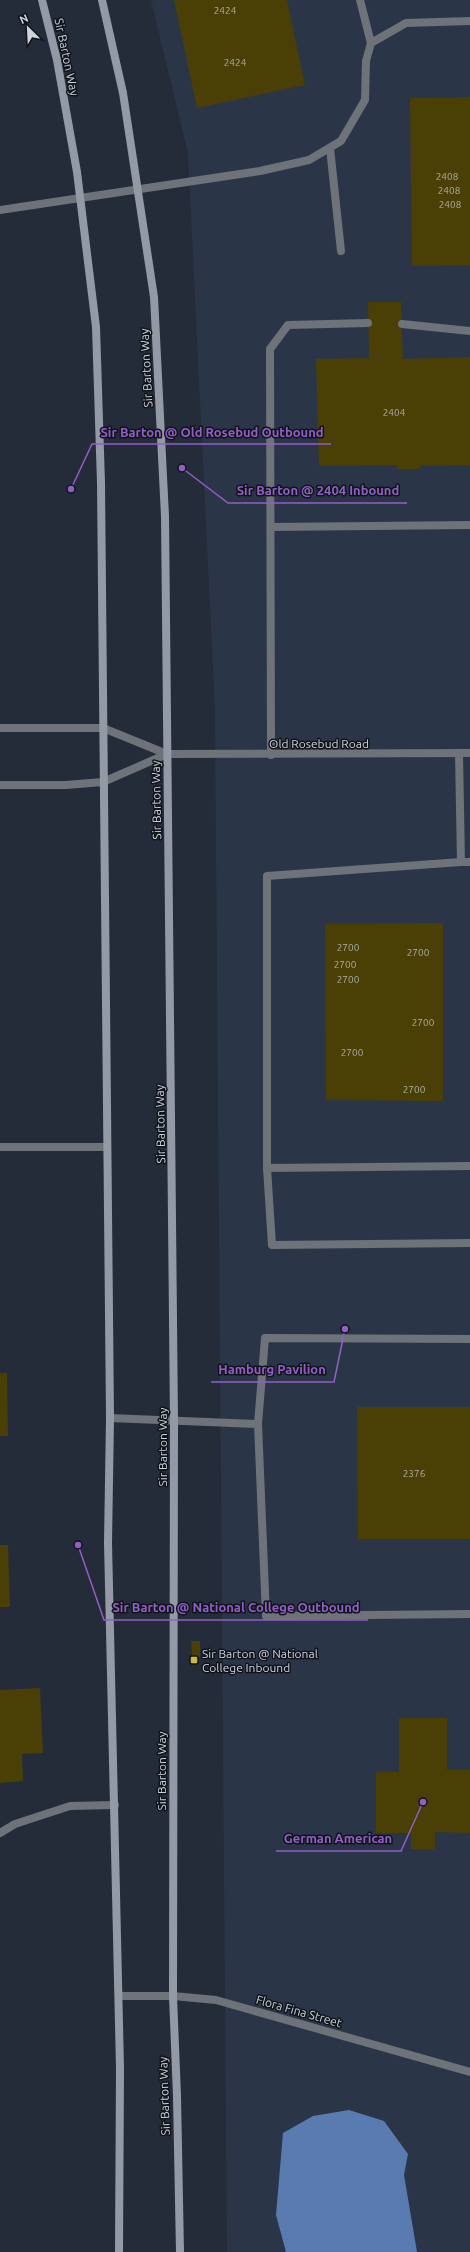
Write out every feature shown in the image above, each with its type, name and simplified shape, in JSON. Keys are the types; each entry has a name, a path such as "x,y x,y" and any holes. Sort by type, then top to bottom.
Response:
{"main road":[{"name":"Sir Barton Way","path":"42,0 57,60 81,198 96,326 101,483 110,1418 108,1543 116,1805 119,1996 119,2252"},
{"name":"Sir Barton Way","path":"102,0 124,93 154,297 165,516 174,1420 173,1996 177,2096 180,2252"}],"street":[{"path":"0,210 260,171 309,160 330,148 341,141 365,100 366,61 371,43 360,0"},
{"path":"371,43 406,23 470,21"},
{"path":"330,148 341,252"},
{"path":"271,755 270,349 288,325 368,323"},
{"path":"402,324 470,332"},
{"path":"270,526 470,525"},
{"name":"Old Rosebud Road","path":"0,728 103,728 167,754 271,755 470,753"},
{"path":"460,753 466,862 267,876 267,1168 272,1245 470,1243"},
{"name":"Old Rosebud Road","path":"0,785 66,785 103,782 167,754"},
{"path":"0,1147 107,1148"},
{"path":"267,1168 470,1166"},
{"path":"470,1339 265,1338 258,1424 266,1616 470,1614"},
{"path":"110,1418 258,1424"},
{"path":"0,1833 15,1824 70,1806 116,1805"},
{"name":"Flora Fina Street","path":"119,1996 173,1996 216,2000 470,2072"}],"shaded area":[{"path":"151,0 470,0 470,2252 227,2252 215,708 188,153"}],"water":[{"path":"349,2110 384,2121 408,2154 404,2175 417,2252 286,2252 276,2215 283,2133 313,2116"}],"building":[{"path":"174,0 287,0 305,85 197,108"},
{"path":"470,97 470,265 412,266 410,98"},
{"path":"368,302 401,302 403,359 470,357 470,465 420,466 420,469 397,469 397,465 319,466 316,359 369,358"},
{"path":"443,923 443,1101 326,1100 325,924"},
{"path":"0,1373 7,1373 8,1436 0,1436"},
{"path":"357,1407 470,1407 470,1539 358,1539"},
{"path":"0,1545 8,1545 10,1607 0,1607"},
{"path":"191,1641 200,1641 200,1657 192,1657"},
{"path":"40,1688 43,1753 22,1754 23,1781 0,1783 0,1690"},
{"path":"399,1718 447,1718 447,1770 470,1770 470,1833 435,1832 435,1849 411,1849 411,1833 376,1833 376,1772 399,1772"}],"place":[{"name":"Sir Barton @ 2404 Inbound","path":"182,468"},
{"name":"Sir Barton @ Old Rosebud Outbound","path":"71,489"},
{"name":"Hamburg Pavilion","path":"345,1329"},
{"name":"Sir Barton @ National College Outbound","path":"78,1545"},
{"name":"Sir Barton @ National College Inbound","path":"194,1660"},
{"name":"German American","path":"423,1802"}]}
